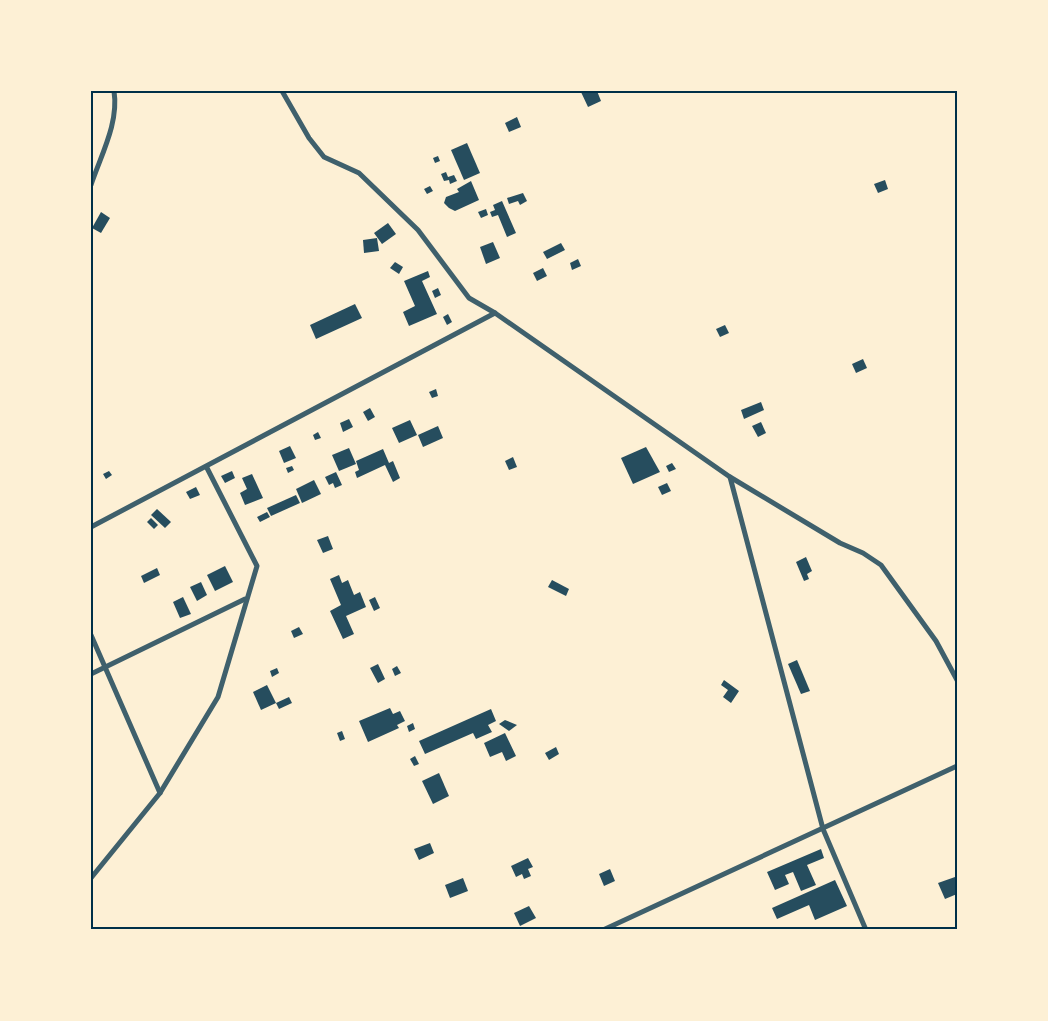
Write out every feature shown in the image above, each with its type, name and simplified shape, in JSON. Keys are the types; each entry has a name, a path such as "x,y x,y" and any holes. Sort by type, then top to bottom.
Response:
{"street":[{"path":"91,185 113,123 116,107 114,91"},
{"path":"282,91 309,138 324,157 359,173 418,230 469,298 495,313 730,477 840,543 863,553 880,566 936,641 957,680"},
{"path":"91,527 206,468 495,313"},
{"path":"91,878 160,793 218,697 235,641 245,599 256,566 206,468"},
{"path":"730,477 823,829 866,930"},
{"path":"91,674 245,599"},
{"path":"91,635 160,793"},
{"path":"603,930 957,766"}],"building":[{"path":"597,91 601,101 588,107 581,92"},
{"path":"517,117 521,127 509,132 505,123"},
{"path":"467,143 480,173 464,180 451,150"},
{"path":"438,156 440,161 435,163 433,158"},
{"path":"446,172 448,177 454,175 457,181 450,184 449,180 444,181 441,174"},
{"path":"885,180 888,189 878,193 874,184"},
{"path":"471,181 479,200 455,211 444,203 446,197 459,192 457,189"},
{"path":"430,186 433,191 427,194 424,189"},
{"path":"523,193 527,201 520,205 518,201 509,204 507,198"},
{"path":"502,201 516,233 507,237 498,215 492,217 490,212 495,210 493,205"},
{"path":"486,209 488,215 481,218 478,212"},
{"path":"101,212 110,218 101,233 92,228"},
{"path":"388,223 396,234 382,244 374,233"},
{"path":"377,238 379,251 364,253 363,240"},
{"path":"493,242 500,258 486,264 480,247"},
{"path":"561,243 565,250 547,259 543,252"},
{"path":"578,259 581,266 572,270 570,263"},
{"path":"395,262 403,267 399,274 390,268"},
{"path":"543,268 547,276 537,281 533,273"},
{"path":"428,271 430,277 422,281 437,314 409,326 403,312 415,306 404,281"},
{"path":"438,288 441,295 435,298 432,291"},
{"path":"355,304 362,318 316,339 310,325"},
{"path":"448,314 452,322 447,325 443,317"},
{"path":"725,325 729,333 720,337 716,329"},
{"path":"863,359 867,368 856,373 852,364"},
{"path":"436,389 438,396 432,398 429,392"},
{"path":"761,402 764,410 744,419 741,410"},
{"path":"370,408 375,417 368,421 363,412"},
{"path":"349,419 353,427 343,432 340,423"},
{"path":"410,420 417,435 399,443 392,428"},
{"path":"761,422 766,433 758,437 752,426"},
{"path":"438,426 443,438 423,447 418,435"},
{"path":"318,432 321,438 315,440 313,435"},
{"path":"290,446 296,458 284,463 279,451"},
{"path":"646,447 660,472 633,484 621,458"},
{"path":"349,448 356,464 339,471 332,455"},
{"path":"383,449 389,463 393,461 400,478 393,482 385,465 357,478 355,472 359,470 356,461"},
{"path":"513,457 517,467 509,470 505,461"},
{"path":"672,463 676,469 669,472 666,466"},
{"path":"292,466 294,470 288,473 286,468"},
{"path":"109,471 112,475 106,479 103,474"},
{"path":"232,471 235,478 225,483 221,476"},
{"path":"336,472 342,485 335,488 333,483 329,485 325,477"},
{"path":"252,474 263,498 245,505 240,493 247,489 242,478"},
{"path":"314,480 321,494 302,503 296,489"},
{"path":"667,483 671,491 662,495 658,487"},
{"path":"196,487 200,495 190,499 186,492"},
{"path":"296,495 300,503 271,516 267,508"},
{"path":"157,509 171,522 165,528 151,515"},
{"path":"267,512 270,517 260,522 257,517"},
{"path":"151,518 158,525 154,529 147,522"},
{"path":"328,536 333,549 323,553 317,540"},
{"path":"806,557 812,571 807,574 809,579 804,581 796,562"},
{"path":"225,566 233,582 215,591 207,575"},
{"path":"157,568 160,575 144,583 141,576"},
{"path":"339,575 342,583 348,580 354,595 360,592 366,607 346,616 354,634 343,639 330,611 341,605 330,579"},
{"path":"552,580 569,589 566,596 548,587"},
{"path":"201,582 207,595 197,601 190,587"},
{"path":"183,597 191,614 180,618 173,602"},
{"path":"375,597 380,608 374,611 369,600"},
{"path":"299,627 303,634 294,638 291,631"},
{"path":"797,660 810,691 801,694 788,664"},
{"path":"378,664 385,679 378,683 370,668"},
{"path":"397,666 401,673 395,676 392,669"},
{"path":"277,668 279,673 272,677 270,671"},
{"path":"724,680 739,691 731,703 723,697 728,690 721,685"},
{"path":"267,685 276,703 261,710 253,692"},
{"path":"289,697 292,703 279,709 276,703"},
{"path":"390,708 393,714 400,711 405,721 397,725 399,728 368,742 359,721"},
{"path":"491,709 496,721 488,725 492,732 476,739 473,733 425,754 419,741"},
{"path":"505,720 517,725 509,731 499,724"},
{"path":"413,723 415,729 409,732 407,726"},
{"path":"342,731 345,739 340,741 337,733"},
{"path":"505,733 516,756 506,761 502,752 490,757 484,743"},
{"path":"556,747 559,754 549,760 545,753"},
{"path":"415,756 419,764 414,766 410,759"},
{"path":"439,773 449,796 433,804 422,781"},
{"path":"430,843 434,853 419,860 414,849"},
{"path":"821,849 824,858 807,865 816,885 801,891 793,872 785,875 789,884 775,890 767,872"},
{"path":"528,858 533,867 528,869 531,876 524,879 522,874 516,877 511,866"},
{"path":"610,869 615,881 604,886 599,874"},
{"path":"955,877 957,894 945,899 938,883"},
{"path":"463,878 468,891 450,898 445,885"},
{"path":"835,880 847,906 815,920 809,905 777,919 772,908"},
{"path":"529,906 536,918 520,926 514,913"}]}
